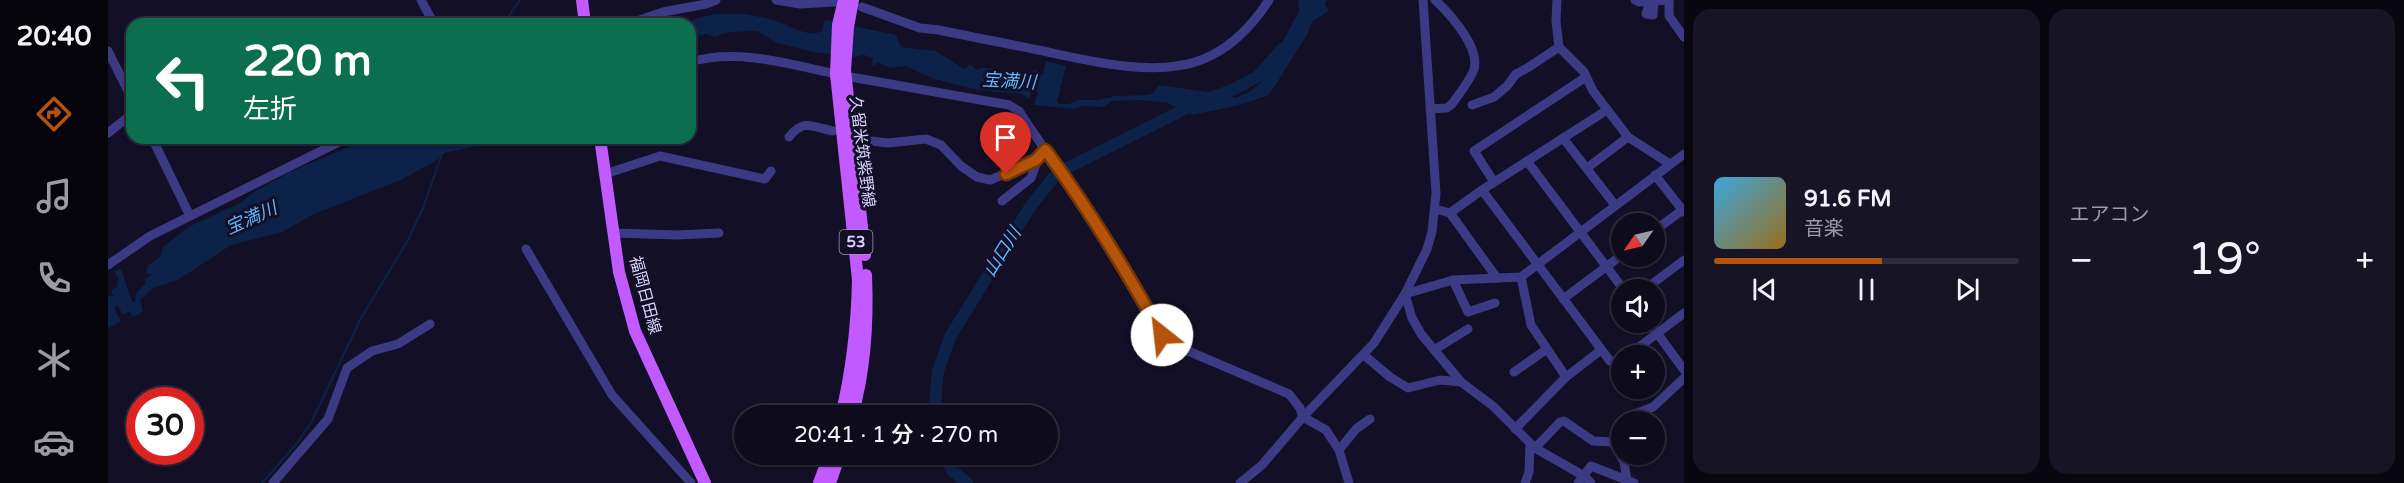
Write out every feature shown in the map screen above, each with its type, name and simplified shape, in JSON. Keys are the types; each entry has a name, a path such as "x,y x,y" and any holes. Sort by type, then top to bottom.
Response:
{"main road":[{"path":"582,0 584,18"},
{"name":"久留米筑紫野線","path":"839,1 843,26 841,72 858,280 858,311 850,375 843,405"},
{"name":"久留米筑紫野線","path":"843,26 858,3"},
{"name":"久留米筑紫野線","path":"841,72 864,235 867,311 860,378 854,405"},
{"name":"福岡日田線","path":"601,144 620,272 635,331 705,483"},
{"path":"819,483 826,465"},
{"path":"830,483 836,465"}],"street":[{"path":"421,0 431,18"},
{"path":"646,18 716,0"},
{"path":"776,0 800,4 839,1"},
{"path":"858,3 920,28 1088,60 1138,66 1173,67 1199,61 1231,45 1269,0"},
{"path":"1240,483 1262,465 1303,417 1374,344 1405,294 1427,249 1435,209 1435,176 1423,0"},
{"path":"1430,109 1447,108 1452,104 1473,72 1476,63 1471,45 1435,0"},
{"path":"1557,0 1556,21 1559,47 1584,72 1607,110 1628,137 1670,164"},
{"path":"1635,0 1669,0 1669,16 1684,38"},
{"path":"1472,105 1494,97 1516,74 1559,47"},
{"path":"108,51 126,87"},
{"path":"696,61 723,56 759,58 841,72 913,90 1009,105 1019,111 1072,186 1119,259 1162,335 1174,345 1289,394 1300,408 1303,417 1326,430 1339,450 1349,483"},
{"path":"1494,182 1474,151 1586,77"},
{"path":"1450,213 1607,110"},
{"path":"108,133 126,119"},
{"path":"789,137 796,128 803,124 833,131"},
{"path":"1587,168 1628,137"},
{"path":"1563,138 1615,205"},
{"path":"862,140 888,143 926,139 941,145 977,177 990,180 1036,160 1046,151"},
{"path":"155,144 190,216"},
{"path":"108,265 150,236 335,144"},
{"path":"1405,294 1453,280 1521,277 1684,154"},
{"path":"606,174 660,156 765,179 771,171"},
{"path":"1002,201 1030,178 1036,160"},
{"path":"1527,161 1615,279"},
{"path":"1655,175 1683,210 1665,223"},
{"path":"1482,190 1611,361"},
{"path":"1435,209 1450,213 1497,278"},
{"path":"614,233 678,235 719,233"},
{"path":"525,249 612,395 691,483"},
{"path":"1659,279 1684,260"},
{"path":"1563,299 1611,263"},
{"path":"1521,277 1531,324 1566,377"},
{"path":"1453,280 1468,312 1495,303"},
{"path":"1405,294 1412,318 1434,350 1461,381 1493,406 1532,446 1584,481 1591,466 1630,482"},
{"path":"1665,327 1684,312"},
{"path":"273,483 328,419 347,368 372,351 398,344 430,324"},
{"path":"1434,350 1468,329"},
{"path":"1641,345 1657,333 1683,367"},
{"path":"1514,372 1547,349"},
{"path":"1515,429 1566,377 1601,350"},
{"path":"1364,355 1390,377 1408,388 1440,380 1461,381"},
{"path":"1642,411 1653,406 1684,378"},
{"path":"1339,450 1348,437 1370,419"},
{"path":"1525,483 1529,472 1532,446 1560,422 1564,421 1593,441 1611,442"},
{"path":"1625,465 1630,482"}],"water":[{"name":"宝満川","path":"1298,0 1326,0 1325,4 1329,11 1313,21 1307,35 1269,95 1240,105 1192,115 1168,103 1142,100 1112,101 1103,107 1083,106 1074,109 1034,105 1038,92 1034,91 1035,87 1029,99 1022,94 978,90 934,79 906,66 890,68 877,62 875,66 872,64 873,58 864,55 854,57 814,52 777,43 757,31 729,32 715,37 706,34 696,36 696,19 718,14 753,16 777,21 811,33 822,31 825,20 896,35 901,47 936,51 964,69 970,64 976,70 990,68 1021,74 1037,69 1037,77 1043,74 1046,61 1066,66 1057,101 1059,104 1115,96 1149,95 1159,85 1208,92 1219,90 1235,98 1250,92 1262,81 1299,11"},
{"name":"宝満川","path":"356,144 465,144 466,146 479,144 444,153 437,160 401,180 314,214 282,232 231,245 178,280 153,288 140,300 143,312 133,317 129,311 123,315 118,306 114,308 121,321 108,328 108,296 113,296 111,290 117,287 118,278 114,271 120,269 132,302 135,302 137,292 146,283 144,280 152,275 146,273 148,266 160,257 163,247 188,227 240,203 254,192 290,172"}],"waterway":[{"path":"507,18 520,0"},
{"name":"山口川","path":"935,405 938,371 950,337 1030,207 1057,173 1197,103 1234,89 1257,77 1282,49"},
{"path":"262,483 298,442 312,421 361,318 407,242 423,208 442,154"},
{"name":"山口川","path":"950,465 967,483"}],"route":[{"path":"1006,174 1036,160 1045,150 1047,152 1119,259 1162,335"}]}
